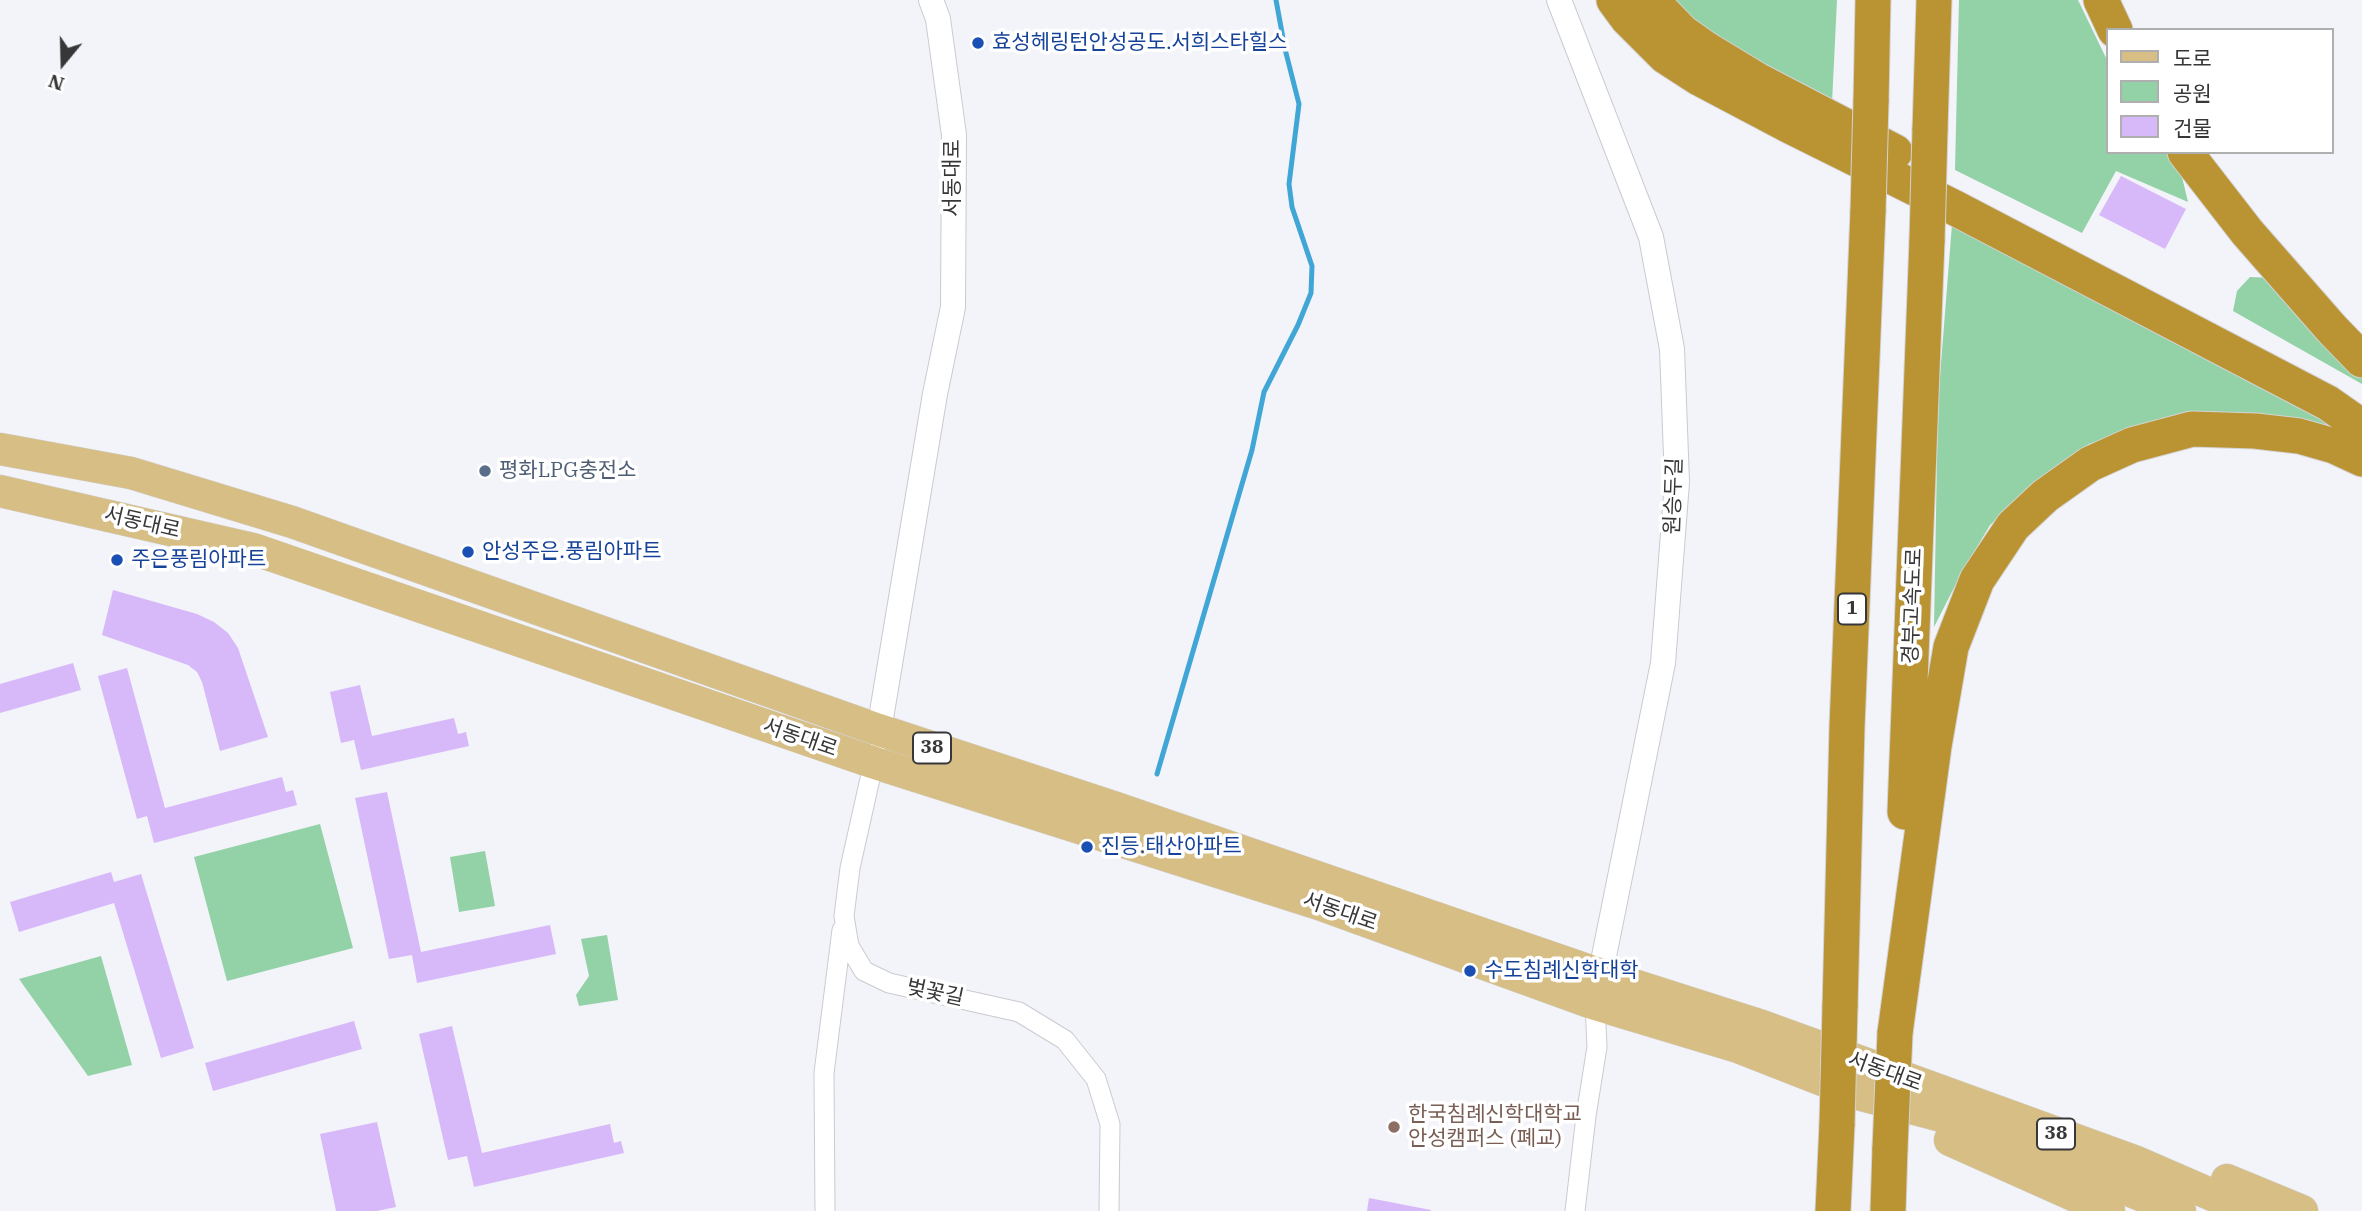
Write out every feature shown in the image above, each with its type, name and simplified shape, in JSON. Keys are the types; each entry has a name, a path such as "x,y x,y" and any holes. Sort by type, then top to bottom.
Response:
{"highway":[{"path":"1614,0 1628,19 1665,56 1699,78 2328,403 2362,427"},
{"path":"1651,0 1682,32 1706,50 1757,80 2362,400"},
{"name":"1","path":"1833,1211 1873,0"},
{"name":"경부고속도로","path":"1888,1211 1927,240 1934,0"},
{"path":"2101,0 2114,28"},
{"path":"2187,154 2247,232 2362,360"},
{"path":"1895,1033 1934,746 1951,647 1977,580 2013,526 2045,496 2090,464 2132,445 2192,429 2255,431 2299,436 2334,446 2362,459"}],"main road":[{"name":"서동대로","path":"0,449 131,473 292,522 879,730 1116,808 1597,989 1738,1048 1858,1094 1953,1119 2180,1211"},
{"name":"서동대로","path":"0,491 253,548 874,763 1319,904 1597,989 1762,1026 2134,1161 2249,1211"},
{"path":"1859,1063 2092,1124 2302,1211"},
{"path":"1858,1094 2080,1205 2109,1211"}],"street":[{"name":"서동대로","path":"879,730 935,394 953,307 954,135 938,19 931,0"},
{"name":"원승두길","path":"1559,0 1651,237 1672,349 1677,482 1663,663 1597,989"},
{"name":"벚꽃길","path":"879,730 850,868 844,916 849,946 864,971 889,983 1018,1012 1065,1040 1096,1079 1110,1124 1109,1211"},
{"path":"825,1211 824,1073 844,916"},
{"path":"1575,1211 1597,1047 1597,989"}],"green space":[{"path":"1667,0 1837,0 1832,103 1763,69"},
{"path":"1959,0 2078,0 2106,58 2106,154 2171,154 2182,177 2188,202 2116,171 2082,233 1955,170"},
{"path":"1952,224 2299,403 2348,433 2171,418 2089,444 2043,476 1990,525 1934,627 1938,402"},
{"path":"2250,277 2273,278 2362,375 2362,384 2233,311 2237,291"},
{"path":"320,824 353,948 227,981 194,857"},
{"path":"485,851 495,906 459,912 450,857"},
{"path":"607,935 618,1000 579,1006 576,995 589,976 581,939"},
{"path":"101,956 132,1065 88,1076 19,979"}],"building":[{"path":"2121,176 2186,209 2165,249 2099,215"},
{"path":"113,590 197,614 228,633 238,648 268,737 220,751 197,672 188,665 102,635"},
{"path":"73,663 81,690 0,713 0,684"},
{"path":"127,668 165,808 282,777 286,792 293,790 297,805 154,843 147,816 137,819 98,676"},
{"path":"360,685 372,736 454,718 458,734 466,732 469,746 361,770 354,740 341,743 330,692"},
{"path":"387,792 421,952 550,925 556,954 417,983 412,955 389,959 355,798"},
{"path":"111,872 114,882 141,874 194,1048 161,1058 114,903 19,932 10,902"},
{"path":"354,1021 362,1049 213,1091 205,1063"},
{"path":"452,1026 482,1153 610,1124 614,1143 621,1141 624,1153 474,1187 467,1156 448,1160 419,1034"},
{"path":"377,1122 396,1207 377,1211 336,1211 320,1134"},
{"path":"1369,1198 1431,1210 1431,1211 1367,1211"}],"waterway":[{"path":"1157,774 1252,450 1264,392 1311,293 1312,266 1292,207 1289,184 1299,104 1276,0"}],"place":[{"name":"효성헤링턴안성공도.서희스타힐스","path":"978,43"},
{"name":"평화LPG충전소","path":"485,471"},
{"name":"안성주은.풍림아파트","path":"468,552"},
{"name":"주은풍림아파트","path":"117,560"},
{"name":"진등.태산아파트","path":"1087,847"},
{"name":"수도침례신학대학","path":"1470,971"},
{"name":"한국침례신학대학교 안성캠퍼스 (폐교)","path":"1394,1127"}]}
